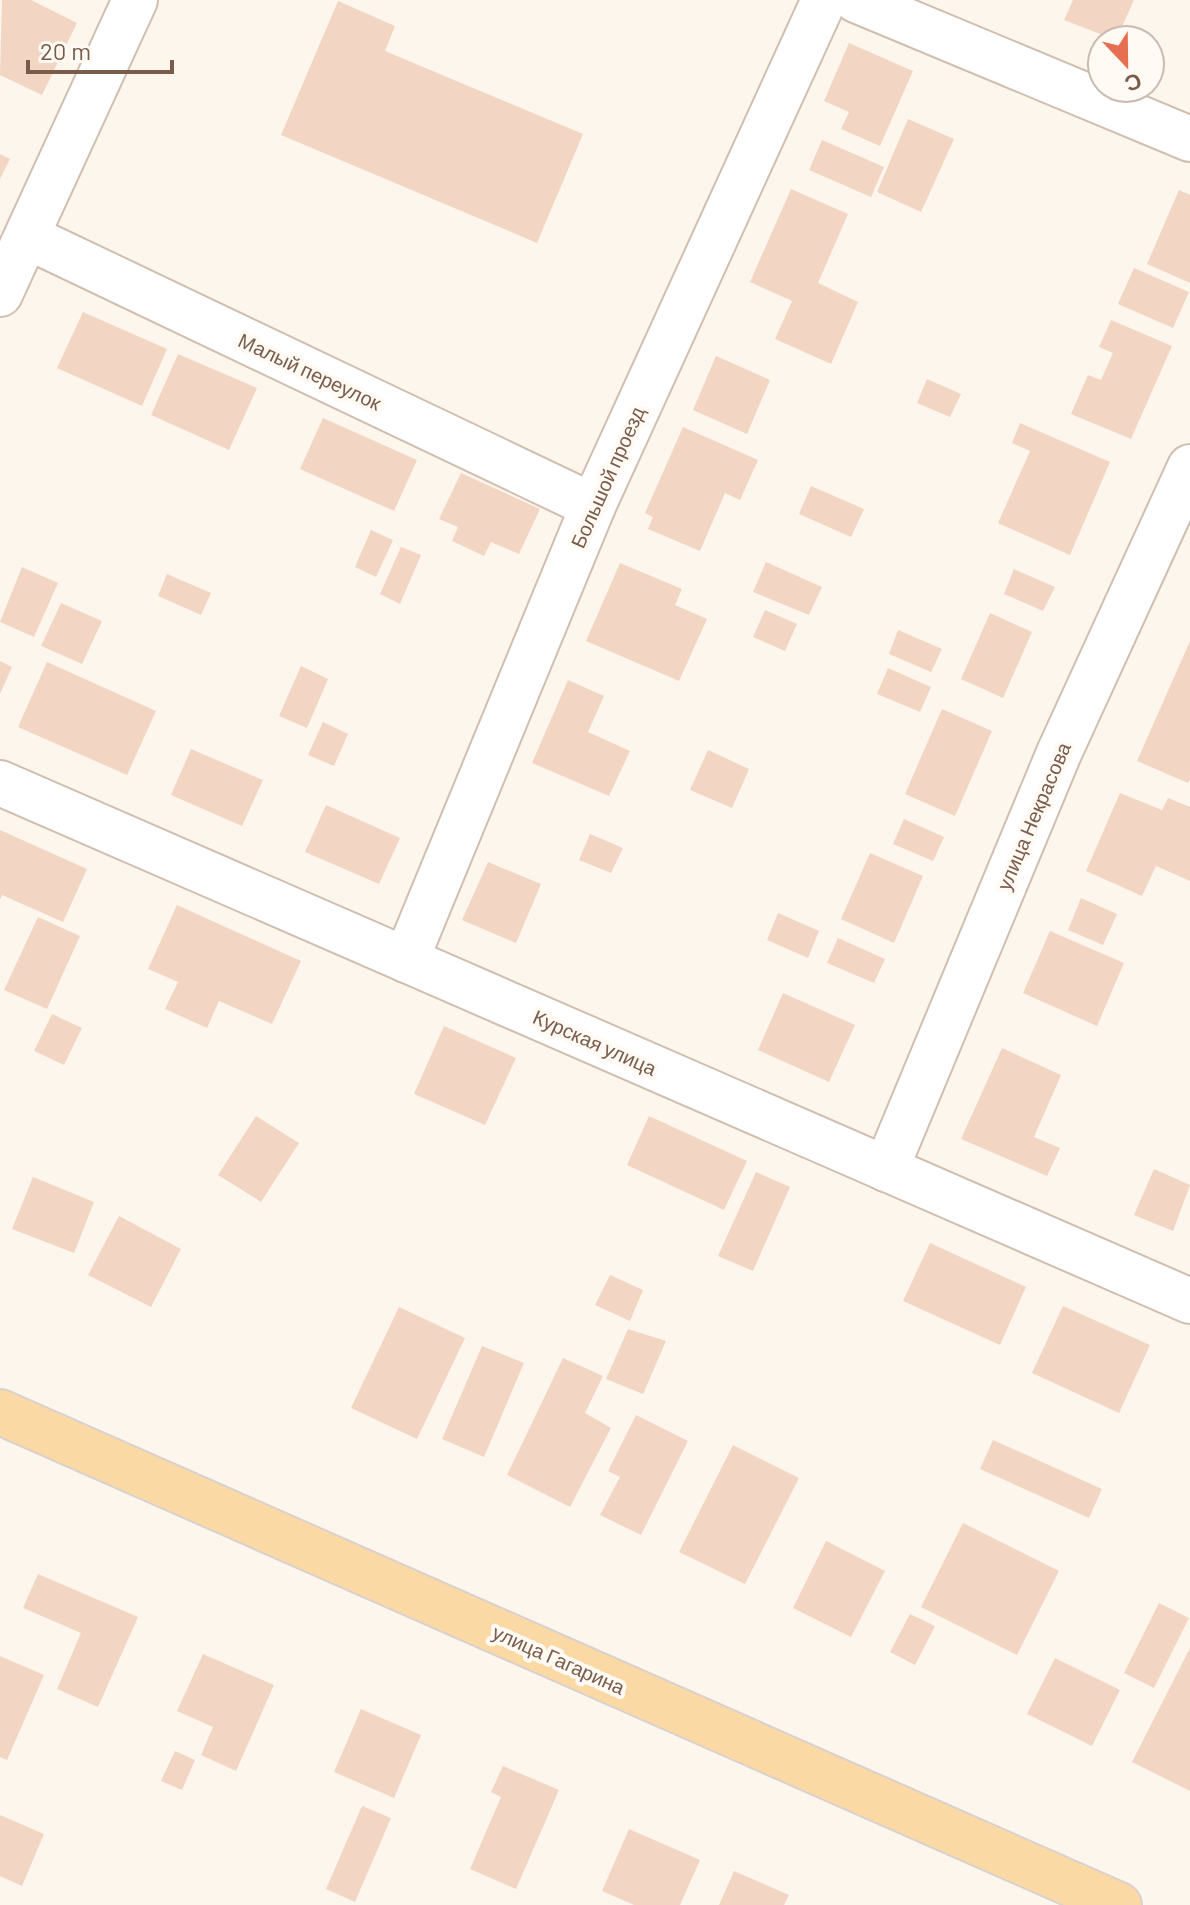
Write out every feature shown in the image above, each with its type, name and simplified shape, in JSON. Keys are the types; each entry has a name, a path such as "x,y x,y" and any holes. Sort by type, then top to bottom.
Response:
{"main road":[{"name":"улица Гагарина","path":"0,1412 1119,1905"}],"street":[{"path":"0,294 135,0"},
{"name":"Большой проезд","path":"406,960 593,506 824,0"},
{"path":"856,0 1190,139"},
{"name":"Малый переулок","path":"28,237 593,506"},
{"name":"улица Некрасова","path":"886,1169 1059,753 1190,467"},
{"name":"Курская улица","path":"0,783 1190,1301"}],"building":[{"path":"2,0 31,0 77,23 42,95 0,75"},
{"path":"1073,0 1134,0 1123,24 1086,24 1086,28 1064,20"},
{"path":"338,1 395,26 385,51 583,134 537,243 281,135"},
{"path":"849,43 913,71 880,146 841,129 849,112 824,101"},
{"path":"908,119 954,139 921,212 877,192"},
{"path":"822,140 884,167 871,197 809,170"},
{"path":"0,154 10,159 0,179"},
{"path":"791,189 848,214 818,283 858,302 831,364 775,339 792,301 750,282"},
{"path":"1179,190 1190,195 1190,283 1147,264"},
{"path":"1134,268 1189,292 1173,328 1118,304"},
{"path":"83,312 167,349 142,406 57,368"},
{"path":"1111,320 1172,346 1131,439 1071,414 1088,375 1101,380 1113,353 1099,347"},
{"path":"178,354 257,388 229,450 151,415"},
{"path":"716,356 770,380 747,434 693,410"},
{"path":"927,379 961,394 950,417 917,403"},
{"path":"323,418 417,460 394,511 300,469"},
{"path":"1020,423 1110,462 1070,555 998,523 1030,451 1012,443"},
{"path":"683,427 758,460 740,500 725,493 700,551 648,529 653,517 645,513"},
{"path":"461,473 540,509 519,554 491,542 484,556 452,541 458,527 439,519"},
{"path":"811,486 864,509 851,537 799,514"},
{"path":"371,530 393,540 376,577 355,567"},
{"path":"401,547 421,555 400,604 380,594"},
{"path":"766,562 822,587 809,615 753,592"},
{"path":"620,563 682,589 675,605 707,619 679,681 586,641"},
{"path":"22,567 58,583 34,637 0,622"},
{"path":"1014,569 1055,587 1043,611 1004,594"},
{"path":"167,574 211,593 201,615 158,596"},
{"path":"61,603 102,621 82,664 41,646"},
{"path":"765,610 797,624 785,651 753,637"},
{"path":"990,613 1032,632 1003,698 961,679"},
{"path":"898,630 942,649 931,672 889,654"},
{"path":"1190,641 1190,779 1188,783 1137,761"},
{"path":"0,661 12,667 0,694"},
{"path":"47,662 156,711 127,775 18,727"},
{"path":"301,666 328,679 307,728 279,716"},
{"path":"888,668 931,687 920,712 877,694"},
{"path":"568,680 604,696 588,732 630,751 609,796 532,763"},
{"path":"942,709 992,731 955,816 905,794"},
{"path":"323,722 348,734 334,766 308,755"},
{"path":"191,749 263,780 242,826 171,795"},
{"path":"708,750 749,769 732,808 690,790"},
{"path":"1120,793 1162,810 1168,798 1190,807 1190,881 1156,866 1142,896 1086,871"},
{"path":"326,805 400,838 379,884 305,852"},
{"path":"904,819 944,837 933,861 893,844"},
{"path":"0,830 87,869 63,922 2,895 0,900"},
{"path":"590,834 623,848 611,873 579,860"},
{"path":"870,853 923,876 894,943 841,919"},
{"path":"488,862 541,884 516,943 462,920"},
{"path":"1081,898 1117,914 1103,945 1068,930"},
{"path":"177,905 301,961 272,1024 219,1001 207,1028 165,1009 178,982 148,969"},
{"path":"778,913 819,931 808,958 767,940"},
{"path":"38,917 80,936 47,1009 4,990"},
{"path":"1050,931 1124,963 1097,1026 1023,993"},
{"path":"838,938 885,959 874,983 827,963"},
{"path":"783,993 855,1025 829,1082 758,1050"},
{"path":"52,1014 82,1028 64,1065 34,1051"},
{"path":"444,1026 516,1058 485,1125 414,1094"},
{"path":"1002,1048 1061,1075 1034,1137 1060,1148 1047,1176 961,1139"},
{"path":"256,1116 299,1143 261,1202 218,1175"},
{"path":"649,1116 747,1161 724,1210 627,1165"},
{"path":"1154,1169 1190,1185 1173,1231 1134,1215"},
{"path":"756,1172 790,1187 753,1271 718,1256"},
{"path":"33,1177 94,1202 74,1253 12,1229"},
{"path":"119,1216 181,1249 151,1307 88,1275"},
{"path":"930,1243 1026,1287 1000,1345 903,1301"},
{"path":"610,1275 643,1290 630,1321 595,1305"},
{"path":"1063,1306 1150,1345 1119,1413 1032,1373"},
{"path":"399,1307 465,1338 417,1439 351,1408"},
{"path":"628,1329 666,1341 643,1394 606,1379"},
{"path":"482,1346 524,1363 484,1457 442,1439"},
{"path":"563,1358 603,1376 585,1413 611,1428 570,1507 507,1475"},
{"path":"636,1415 688,1441 641,1535 600,1515 620,1477 608,1471"},
{"path":"993,1440 1102,1489 1089,1518 980,1469"},
{"path":"733,1445 799,1478 745,1584 679,1552"},
{"path":"963,1523 1059,1571 1017,1655 921,1607"},
{"path":"826,1541 885,1571 851,1637 793,1608"},
{"path":"38,1574 138,1617 98,1707 57,1689 81,1633 23,1608"},
{"path":"1159,1603 1189,1618 1154,1688 1124,1673"},
{"path":"910,1614 935,1626 915,1665 890,1652"},
{"path":"1190,1648 1190,1791 1132,1762"},
{"path":"203,1654 274,1685 236,1771 201,1755 213,1727 177,1711"},
{"path":"0,1656 44,1675 7,1760 0,1757"},
{"path":"1055,1658 1120,1690 1092,1746 1027,1714"},
{"path":"361,1709 421,1735 394,1798 334,1772"},
{"path":"175,1751 195,1760 182,1790 161,1781"},
{"path":"503,1766 559,1790 516,1889 470,1869 501,1797 491,1792"},
{"path":"362,1806 391,1818 355,1902 326,1889"},
{"path":"0,1815 44,1834 22,1886 0,1876"},
{"path":"629,1829 700,1860 680,1905 634,1905 602,1891"},
{"path":"734,1871 789,1895 784,1905 719,1905"}]}
